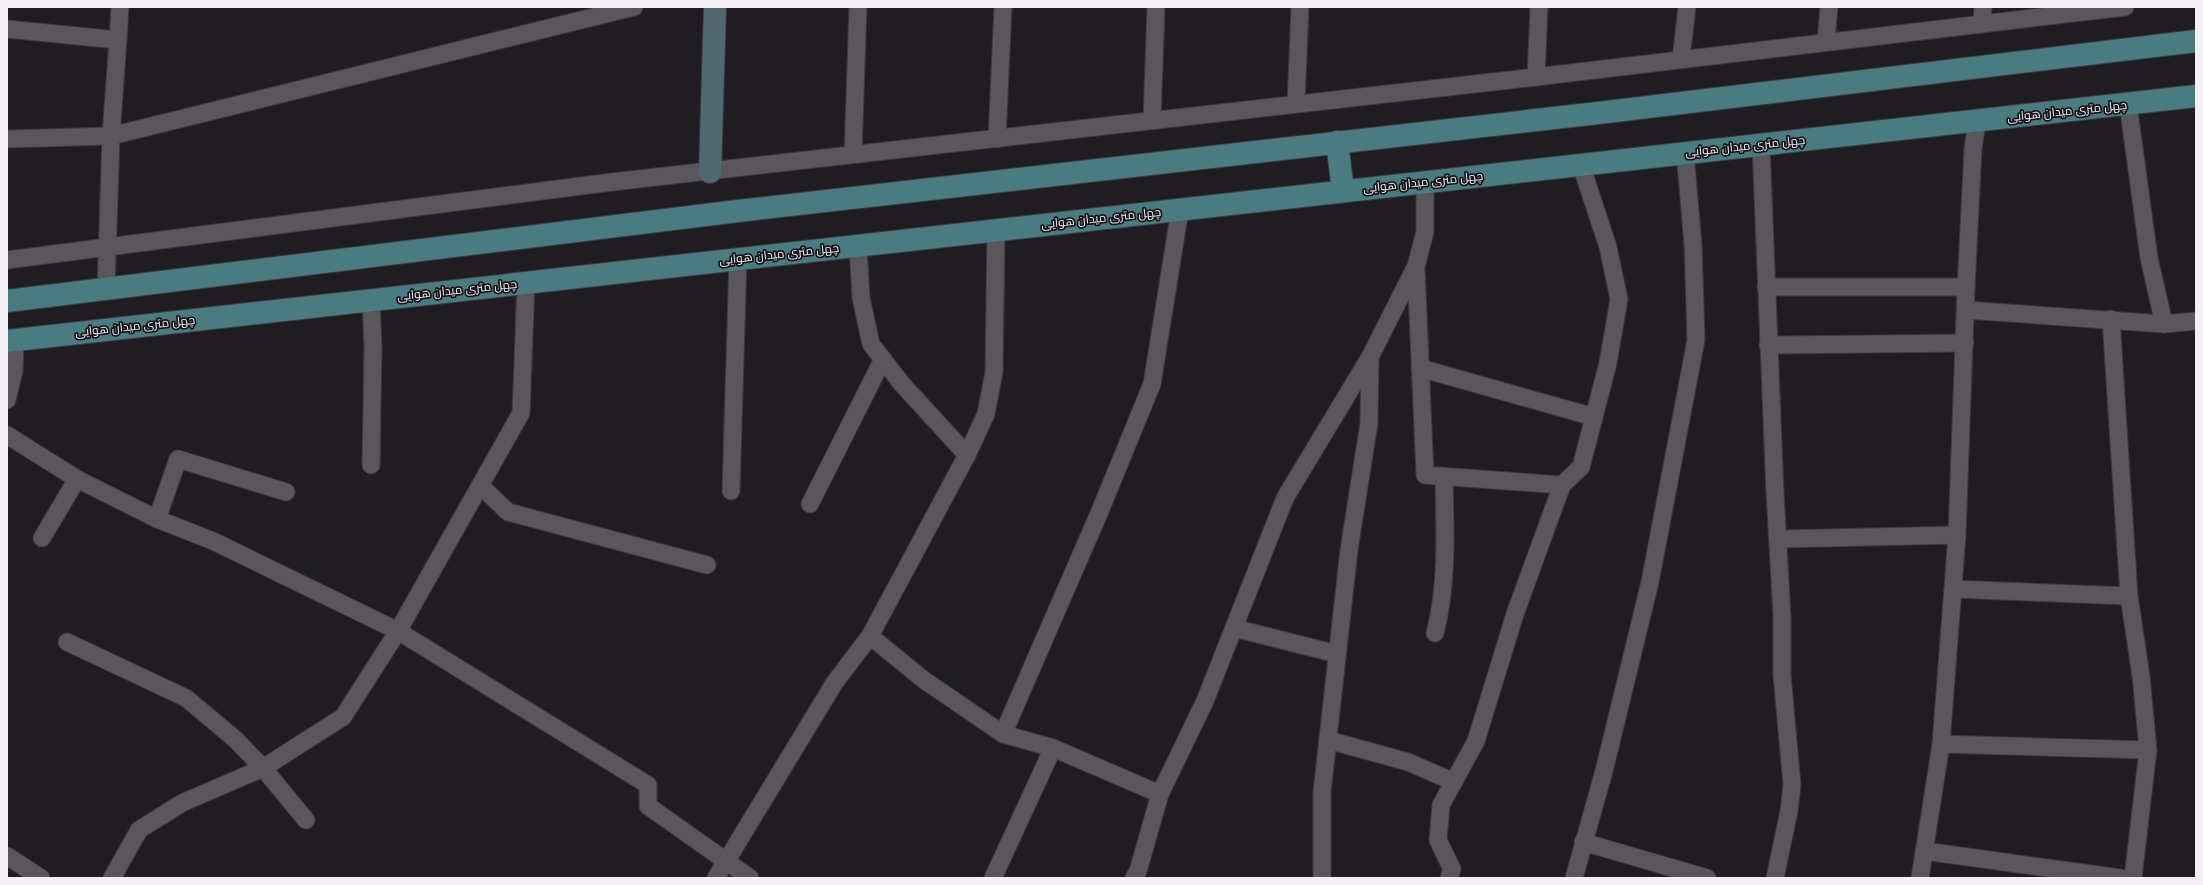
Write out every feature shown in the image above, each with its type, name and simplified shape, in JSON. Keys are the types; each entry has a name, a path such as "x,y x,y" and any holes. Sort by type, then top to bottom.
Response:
{"main road":[{"path":"7,302 106,288 754,209 1622,110 2196,41"},
{"name":"چهل متری میدان هوایی","path":"11,340 1180,210 1343,190 1581,165 2196,96"},
{"path":"1337,142 1343,190"}],"street":[{"path":"106,288 111,136 120,7"},
{"path":"7,139 111,136 634,7"},
{"path":"710,172 715,7"},
{"path":"853,153 858,7"},
{"path":"997,139 1003,7"},
{"path":"1152,120 1156,7"},
{"path":"1296,104 1300,7"},
{"path":"1536,77 1539,7"},
{"path":"1681,59 1686,7"},
{"path":"1826,41 1829,7"},
{"path":"7,260 612,182 710,172 853,153 997,139 1536,77 1826,41 1982,15 2125,7"},
{"path":"7,29 118,40"},
{"path":"2128,104 2149,258 2164,324"},
{"path":"1917,876 1924,851 1941,744 1957,535 1966,287 1973,149 1977,120"},
{"path":"1761,145 1768,346 1775,493 1779,539 1782,675 1792,785 1789,811 1775,878"},
{"path":"1574,878 1604,771 1650,582 1696,340 1693,245 1685,153"},
{"path":"1449,878 1452,869 1438,840 1441,805 1476,742 1515,614 1562,485 1581,467 1608,363 1619,299 1608,247 1581,165"},
{"path":"1134,878 1138,871 1160,794 1205,701 1285,498 1370,357 1416,266 1425,232 1425,182"},
{"path":"1003,734 1100,511 1152,384 1180,210"},
{"path":"716,878 835,682 870,636 967,455 986,414 994,372 996,230"},
{"path":"858,246 863,306 871,344 902,384 967,455"},
{"path":"731,491 738,259"},
{"path":"1416,266 1425,475 1444,478 1562,485"},
{"path":"112,878 139,830 182,802 263,768 343,717 398,631 521,413 526,283"},
{"path":"1766,287 1966,287"},
{"path":"370,300 373,347 371,465"},
{"path":"1966,310 2111,319 2164,324 2196,321"},
{"path":"2111,319 2129,596 2141,676 2148,750 2133,878"},
{"path":"7,400 14,371 11,340"},
{"path":"1768,346 1964,343"},
{"path":"1322,878 1322,792 1349,550 1369,423 1370,357"},
{"path":"810,504 883,359"},
{"path":"1420,368 1594,417"},
{"path":"7,435 77,479 157,519 213,541 398,631 648,785 648,806 725,862 750,878"},
{"path":"157,519 178,459 286,492"},
{"path":"1435,634 1441,611 1444,574 1444,478"},
{"path":"42,538 77,479"},
{"path":"481,486 508,512 707,565"},
{"path":"1779,539 1957,535"},
{"path":"1953,588 2129,596"},
{"path":"1234,628 1337,654"},
{"path":"870,636 924,680 1003,734 1053,748 1160,794"},
{"path":"67,642 186,698 235,739 263,768 306,820"},
{"path":"1328,740 1408,762 1454,782"},
{"path":"1941,744 2148,750"},
{"path":"993,878 1053,748"},
{"path":"1583,842 1707,878"},
{"path":"1924,851 2120,878"},
{"path":"7,856 41,878"}]}
